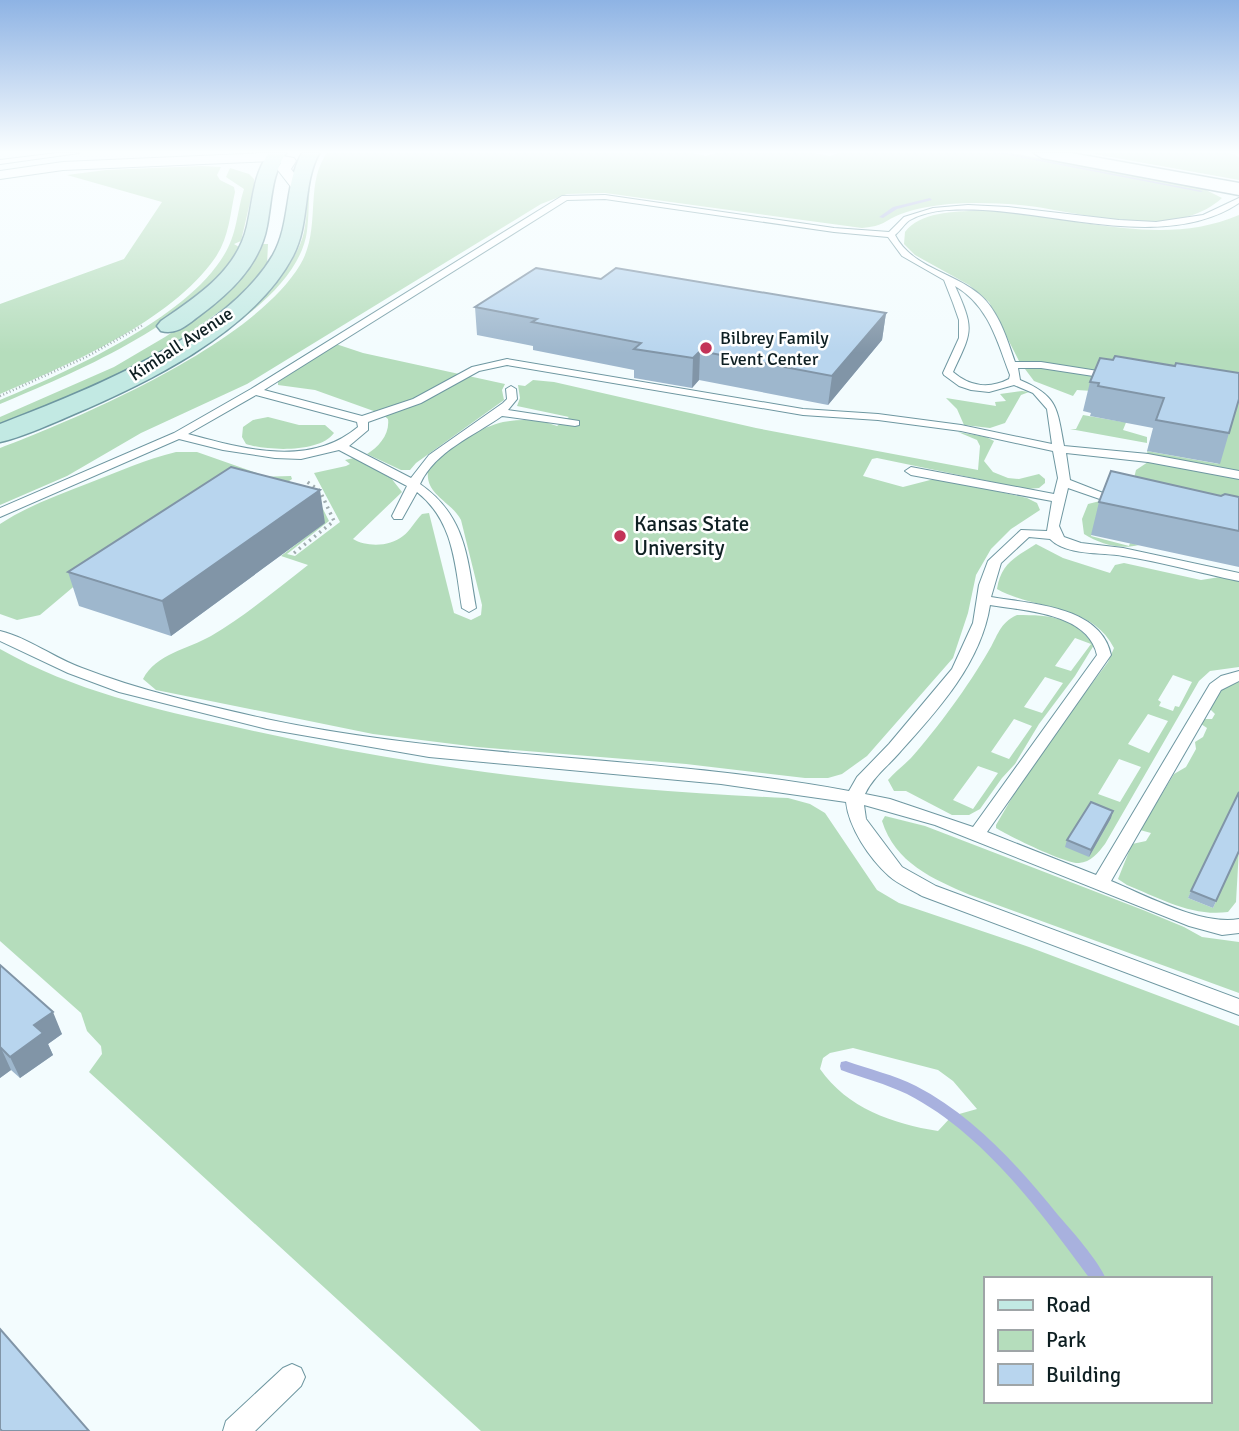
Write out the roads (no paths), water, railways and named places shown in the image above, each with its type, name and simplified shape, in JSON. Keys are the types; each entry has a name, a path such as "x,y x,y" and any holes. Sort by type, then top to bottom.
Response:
{"main road":[{"name":"Kimball Avenue","path":"153,327 199,304 233,273 252,243 255,220"},
{"name":"Kimball Avenue","path":"0,434 128,380 185,347 240,306 264,283 283,257 293,220"}],"lane":[{"path":"0,513 178,435 255,391 530,220"},
{"path":"763,220 891,235"},
{"path":"891,235 896,226 906,220"},
{"path":"1085,220 1144,225 1195,220"},
{"path":"891,235 898,250 947,278 975,295 984,305 1015,375 1014,381 1004,387 985,389 961,383 948,373 962,347 964,324 961,308 947,278"},
{"path":"255,391 362,420 417,401 476,369 508,362 723,401 961,428 1059,449 1147,458 1239,475"},
{"path":"1011,365 1049,366 1129,378"},
{"path":"1014,381 1037,391 1048,402 1057,430 1063,482 1055,513 1054,535"},
{"path":"398,516 406,505 415,477 433,457 510,404 510,389"},
{"path":"500,412 575,423"},
{"path":"178,435 253,454 277,456 340,446 364,428 362,420"},
{"path":"340,446 413,485 436,503 450,522 469,608"},
{"path":"911,471 1060,499"},
{"path":"1063,482 1139,508"},
{"path":"1239,578 1122,552 1079,547 1067,544 1054,535 1026,533 1015,540 995,561 980,623 959,670 895,748 863,781 854,798 857,820 878,851 896,872 929,891 1239,1007"},
{"path":"976,835 1104,656 1105,645 1098,635 1070,619 984,600"},
{"path":"0,635 72,670 124,689 267,724 429,752 814,790 914,811 1209,925 1231,929 1239,926"},
{"path":"1100,884 1215,687 1226,679 1239,676"},
{"path":"236,1431 292,1377"}],"waterway":[{"path":"846,1066 911,1090 963,1124 1038,1201 1097,1277"}],"place":[{"name":"Bilbrey Family Event Center","path":"706,348"},
{"name":"Kansas State University","path":"620,536"}]}
